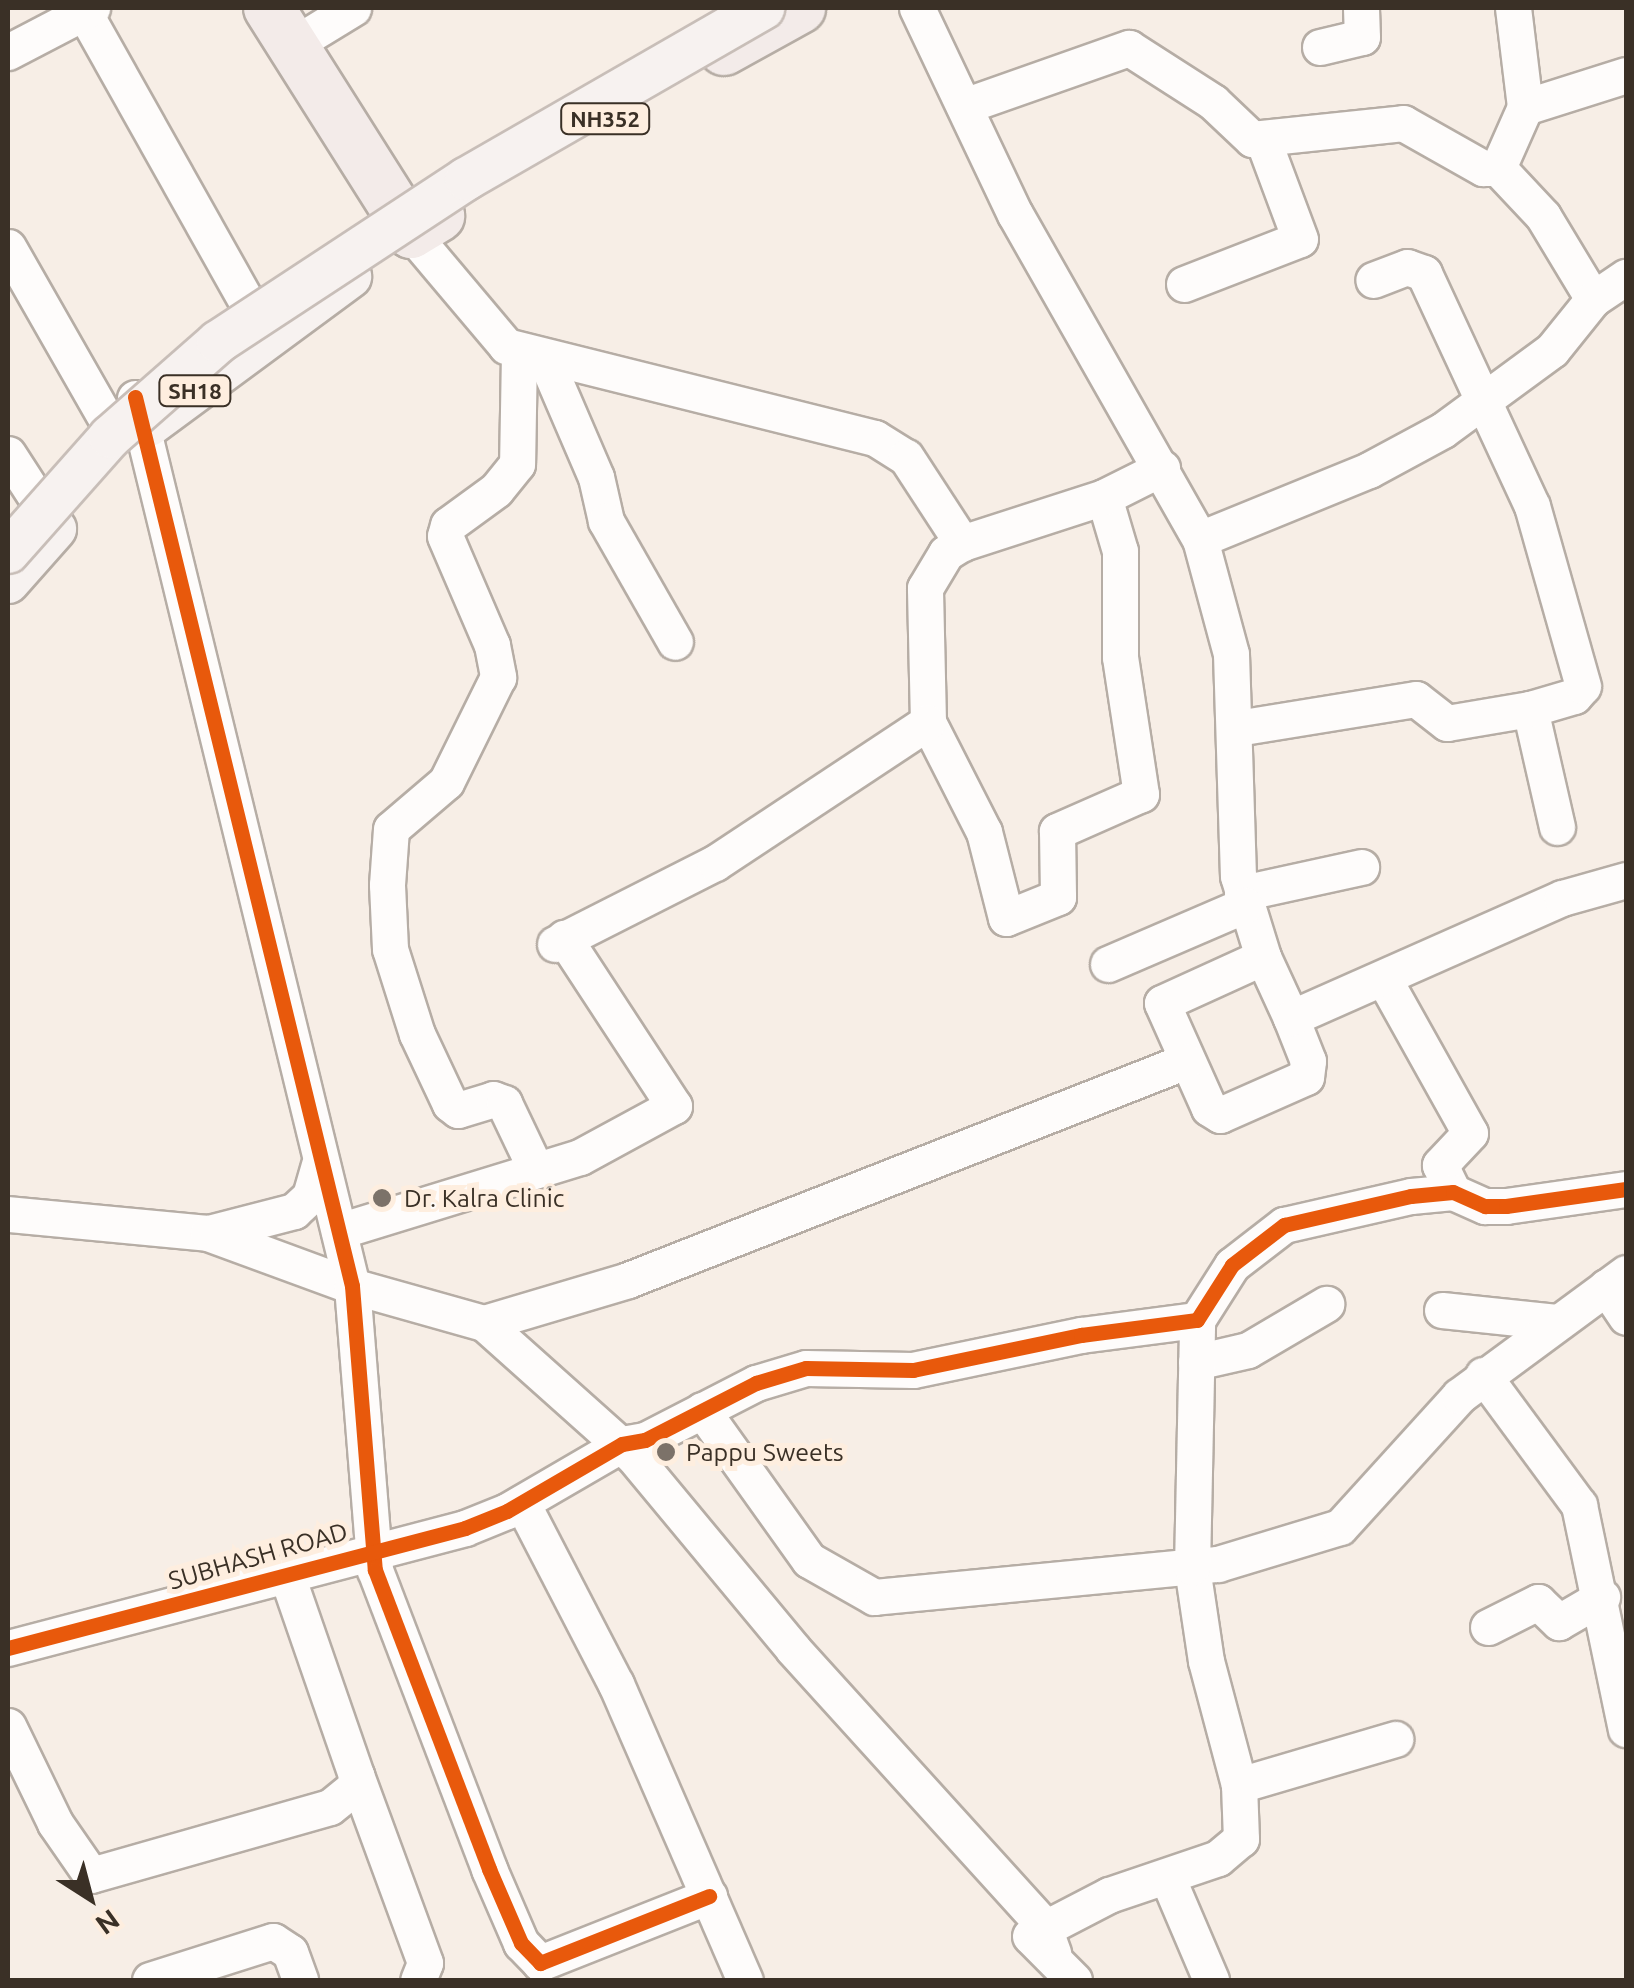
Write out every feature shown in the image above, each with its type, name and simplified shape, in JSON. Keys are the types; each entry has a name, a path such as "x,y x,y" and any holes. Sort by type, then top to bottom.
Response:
{"highway":[{"name":"NH352","path":"402,221 800,8"},
{"name":"NH352","path":"402,221 743,10"},
{"path":"280,27 402,221"}],"main road":[{"path":"8,552 121,426 218,342 466,179 743,10"},
{"name":"SH18","path":"8,543 41,504 129,418 251,308 402,221"},
{"name":"SH18","path":"8,582 129,418 402,221"}],"street":[{"path":"280,27 353,8"},
{"path":"917,8 1015,214 1200,538 1231,654 1243,899 1263,957 1308,1061 1306,1076 1228,1114 1208,1108 1162,999 1263,957"},
{"path":"1320,47 1362,36 1362,8"},
{"path":"1498,168 1525,107 1513,8"},
{"path":"8,52 88,10 251,308"},
{"path":"964,106 1129,48 1213,102 1244,134 1262,140 1402,123 1483,168 1498,168 1544,216 1593,299"},
{"path":"1525,107 1626,75"},
{"path":"1184,284 1300,240 1262,140"},
{"path":"402,221 496,339 532,357 885,442 906,457 962,543"},
{"path":"8,247 129,418 250,850 319,1165 352,1286 374,1560 521,1943 556,1971 709,1896"},
{"path":"1237,728 1416,700 1447,724 1530,709 1574,696 1582,679 1548,548 1420,269 1373,280"},
{"path":"1200,538 1369,470 1482,406 1552,350 1593,299 1626,276"},
{"path":"532,357 596,476 613,536 676,642"},
{"path":"532,357 516,464 496,490 448,525 444,543 492,644 498,677 446,782 391,829 388,886 390,950 417,1034 450,1104 458,1110 493,1099 504,1103 536,1170"},
{"path":"8,454 41,504"},
{"path":"1104,497 1120,552 1120,657 1142,789 1134,799 1056,830 1058,898 1002,916 984,832 928,722 925,588 946,553 962,543 1104,497 1162,468"},
{"path":"1530,709 1557,828"},
{"path":"339,1231 536,1170 615,1140 674,1106 560,941 715,862 928,722"},
{"path":"1108,964 1243,899 1361,867"},
{"path":"1291,1018 1385,982 1562,898 1626,880"},
{"path":"1385,982 1470,1133 1440,1164 1454,1192"},
{"path":"484,1322 628,1280 1186,1060"},
{"path":"208,1233 294,1211 310,1196 319,1165"},
{"path":"8,1214 208,1233 352,1286 484,1322 560,1384 621,1448 1055,1958 1109,1895 1168,1879 1233,1850 1243,1826 1240,1785 1206,1661 1192,1567 1197,1320 1232,1265 1284,1225 1454,1192 1485,1206 1506,1206 1626,1189"},
{"path":"702,1410 810,1560 874,1596 1192,1567 1340,1527 1484,1375 1616,1280 1626,1318"},
{"path":"1196,1362 1248,1350 1326,1304"},
{"path":"1442,1310 1556,1322"},
{"name":"SUBHASH ROAD","path":"8,1666 188,1610 374,1560 526,1511 621,1448 806,1368 913,1370 1081,1335 1197,1320"},
{"path":"1484,1375 1579,1505 1612,1617 1626,1729"},
{"path":"526,1511 616,1684 745,1980"},
{"path":"288,1582 425,1963 418,1980"},
{"path":"1488,1627 1538,1602 1559,1622 1612,1617"},
{"name":"SUBHASH ROAD","path":"8,1648 188,1610"},
{"path":"8,1726 55,1823 91,1875 294,1821 346,1797 356,1775"},
{"path":"1240,1785 1395,1740"},
{"path":"1168,1879 1210,1980"},
{"path":"150,1980 273,1941 290,1952 300,1980"}],"cycle path":[{"path":"135,397 352,1286 375,1570 489,1869 521,1943 540,1963 709,1896"},
{"path":"8,1648 465,1528 507,1511 622,1444 645,1440 756,1383 806,1368 913,1370 1081,1335 1197,1320 1232,1265 1284,1225 1411,1196 1453,1192 1485,1206 1506,1206 1626,1189"}],"place":[{"name":"Dr. Kalra Clinic","path":"382,1198"},
{"name":"Pappu Sweets","path":"666,1452"}]}
